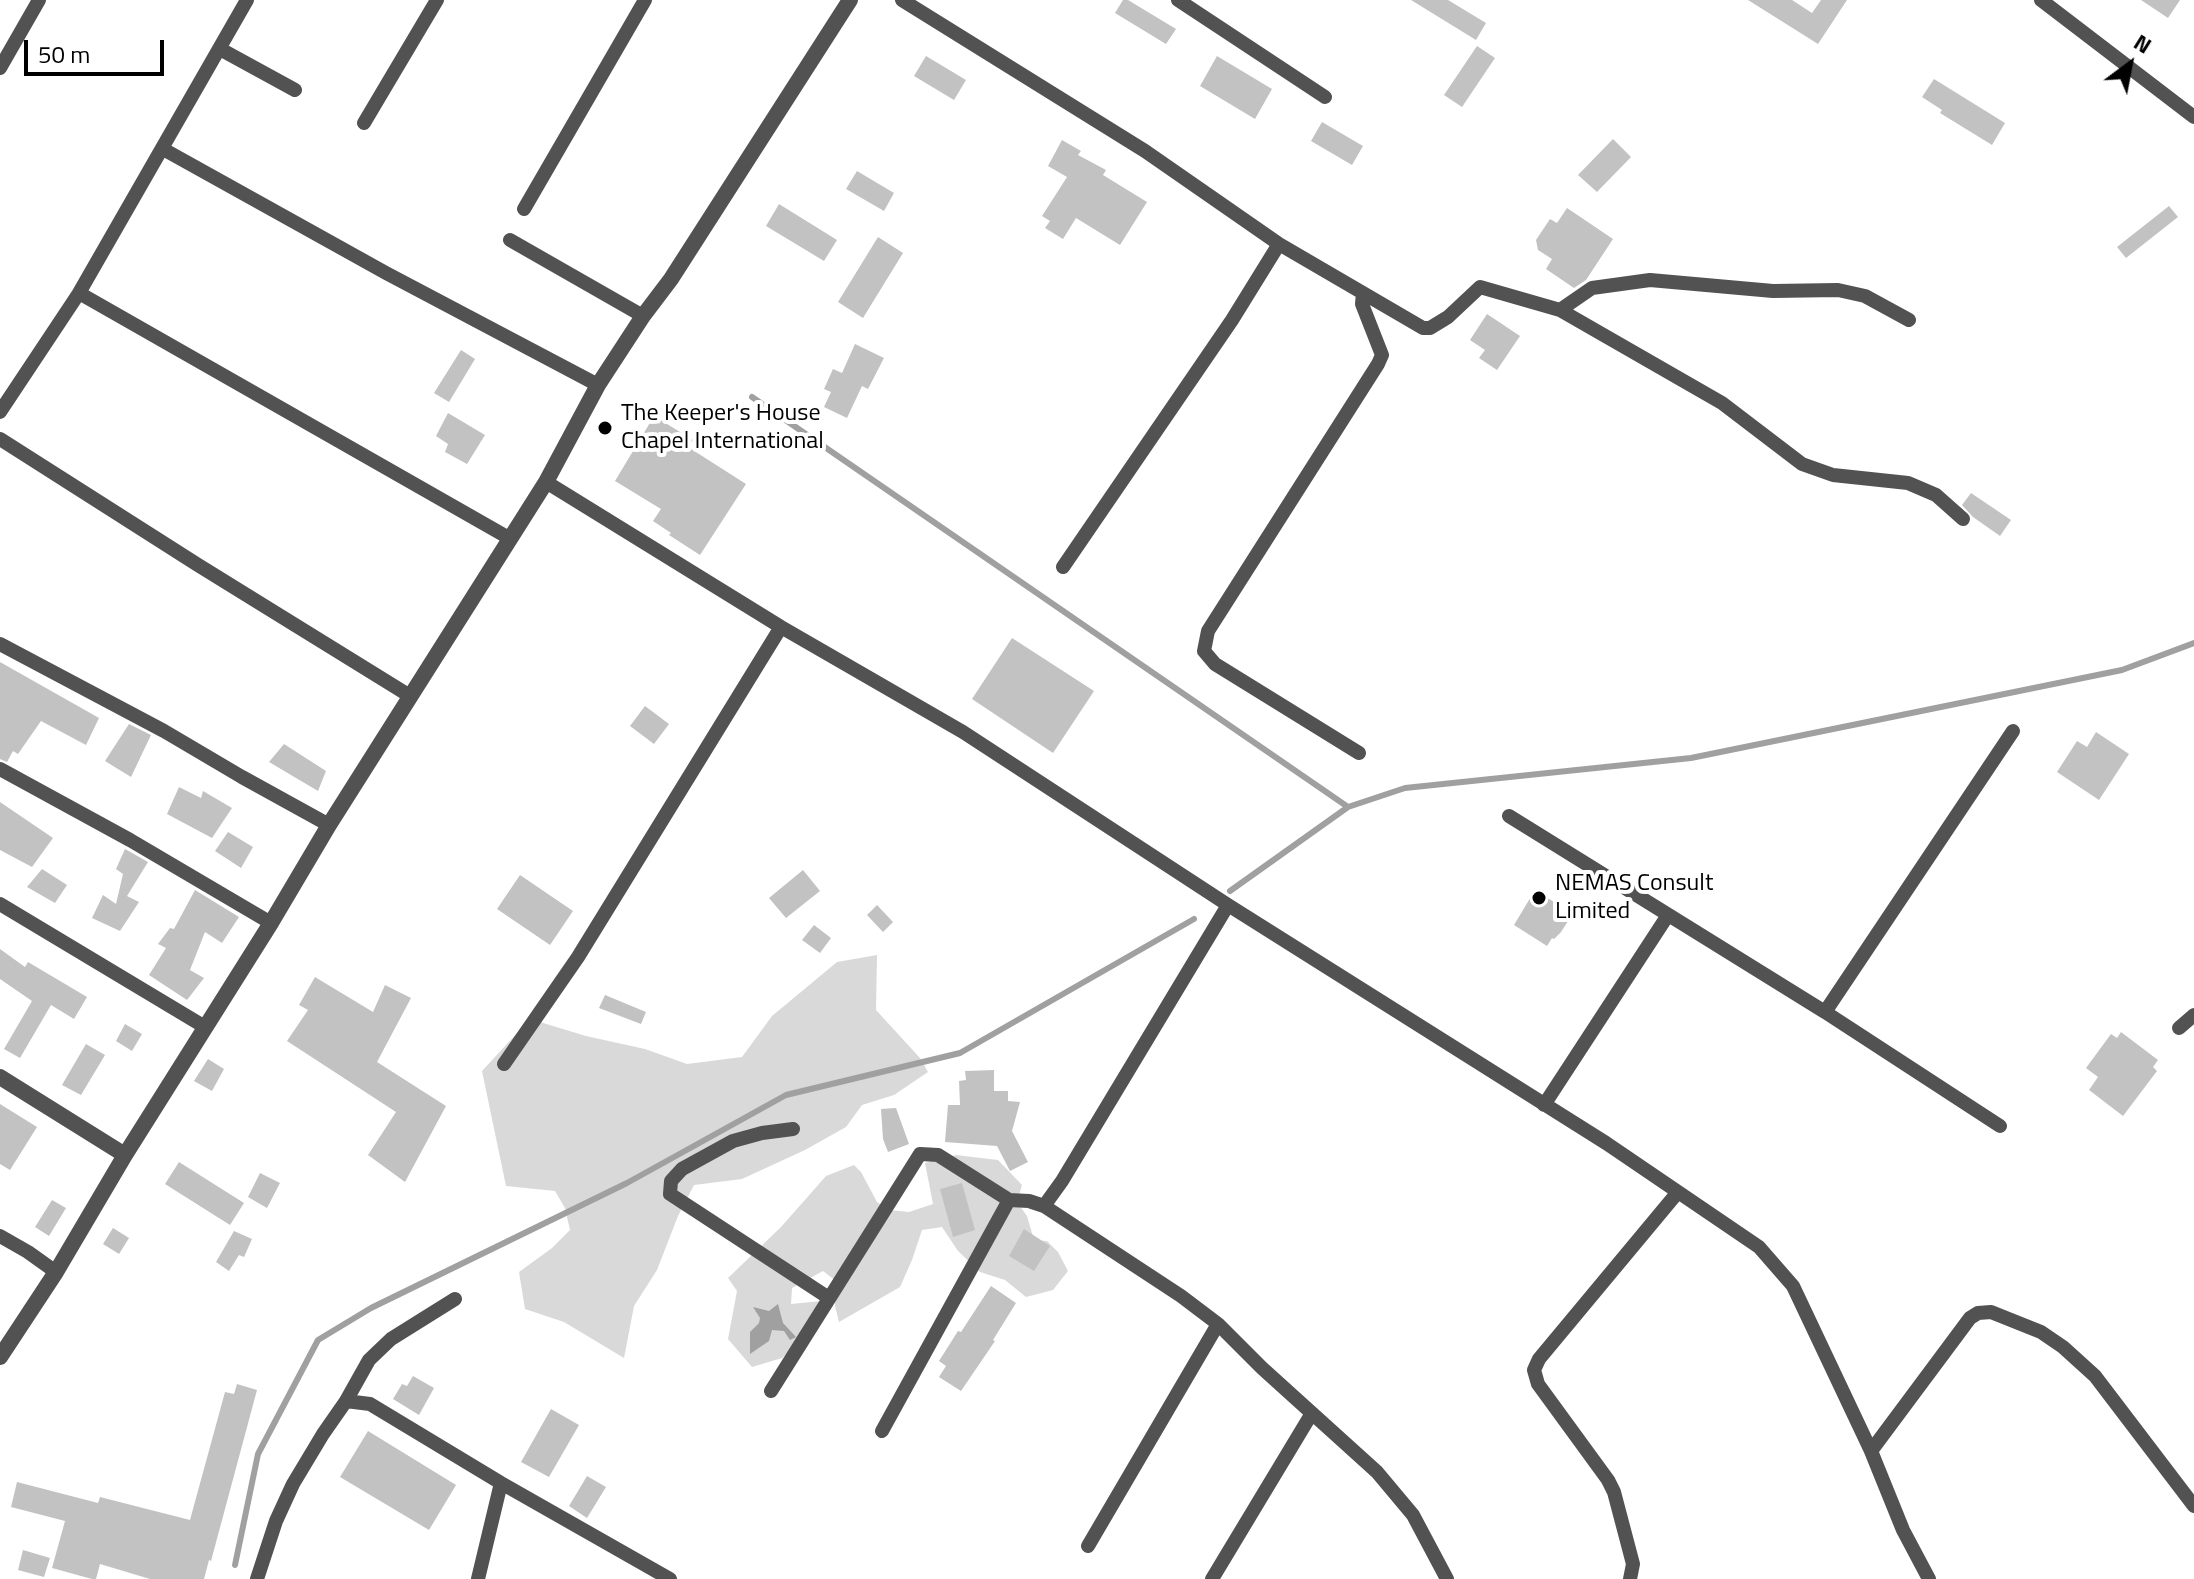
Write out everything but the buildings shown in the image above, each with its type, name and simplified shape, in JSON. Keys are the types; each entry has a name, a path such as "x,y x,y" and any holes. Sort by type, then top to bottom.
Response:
{"street":[{"path":"0,68 39,0"},
{"path":"0,412 79,293 247,0"},
{"path":"364,123 437,0"},
{"path":"524,209 645,0"},
{"path":"0,1357 56,1272 329,825 546,482 598,385 671,279 850,0"},
{"path":"902,0 1145,151 1279,244 1423,328 1430,328 1448,317 1480,287 1560,310 1722,403 1802,464 1833,475 1908,483 1936,495 1963,519"},
{"path":"1178,0 1325,97"},
{"path":"2041,0 2194,117"},
{"path":"220,49 295,90"},
{"path":"163,149 386,273 598,385"},
{"path":"510,240 643,316"},
{"path":"1063,567 1232,320 1279,244"},
{"path":"1560,310 1592,288 1650,280 1773,291 1838,290 1865,296 1909,320"},
{"path":"79,293 509,538"},
{"path":"1359,753 1215,664 1204,651 1208,631 1382,355 1362,304 1363,293"},
{"path":"0,439 410,696"},
{"path":"546,482 781,627 963,732 1228,905 1544,1105 1759,1247 1793,1286 1871,1451 1903,1530 1929,1579"},
{"path":"504,1064 578,957 781,627"},
{"path":"0,644 164,731 329,825"},
{"path":"1825,1012 2013,731"},
{"path":"0,769 130,840 271,923"},
{"path":"1509,816 1825,1012 2000,1126"},
{"path":"0,904 205,1027"},
{"path":"1044,1206 1228,905"},
{"path":"1544,1105 1668,915"},
{"path":"2179,1028 2194,1015"},
{"path":"0,1077 125,1155"},
{"path":"793,1129 733,1141 682,1169 671,1181 670,1194 829,1298"},
{"path":"771,1391 920,1154 938,1155 1009,1200 1044,1206 1181,1296 1218,1324 1377,1472 1413,1515 1447,1579"},
{"path":"1630,1579 1633,1564 1614,1492 1538,1384 1534,1370 1539,1359 1678,1192"},
{"path":"882,1431 1009,1200"},
{"path":"0,1236 56,1272"},
{"path":"257,1579 276,1521 293,1484 369,1360 391,1339 455,1299"},
{"path":"1871,1451 1970,1318 1978,1313 1991,1312 2041,1332 2095,1376 2194,1506"},
{"path":"1088,1546 1218,1324"},
{"path":"346,1401 370,1404 670,1579"},
{"path":"1212,1579 1312,1413"},
{"path":"478,1579 501,1483"}],"shaded area":[{"path":"877,955 876,1010 920,1058 928,1072 894,1095 862,1105 846,1127 805,1150 742,1179 694,1185 657,1270 634,1306 624,1358 564,1322 525,1309 519,1272 552,1248 570,1230 565,1208 555,1191 506,1186 482,1071 530,1019 645,1049 687,1064 742,1057 772,1016 837,962"},
{"path":"956,1155 998,1160 1022,1185 1017,1202 1027,1216 1034,1240 1047,1241 1058,1252 1068,1271 1053,1290 1026,1297 1005,1280 980,1272 958,1251 942,1227 922,1230 900,1287 839,1322 835,1306 836,1281 823,1271 792,1288 791,1304 821,1301 806,1335 782,1358 752,1367 728,1339 737,1291 728,1278 781,1227 826,1176 854,1165 877,1202 889,1210 909,1212 933,1204 925,1163"},
{"path":"778,1304 783,1323 796,1337 790,1340 784,1331 772,1330 769,1341 750,1354 750,1332 760,1318 753,1307 769,1311"}],"waterway":[{"path":"752,397 1348,807"},
{"path":"1230,891 1348,807 1405,788 1691,758 2122,670 2194,643"},
{"path":"235,1565 258,1454 318,1340 371,1308 627,1183 786,1095 960,1053 1194,919"}],"place":[{"name":"The Keeper's House Chapel International","path":"605,428"},
{"name":"NEMAS Consult Limited","path":"1539,898"}]}
